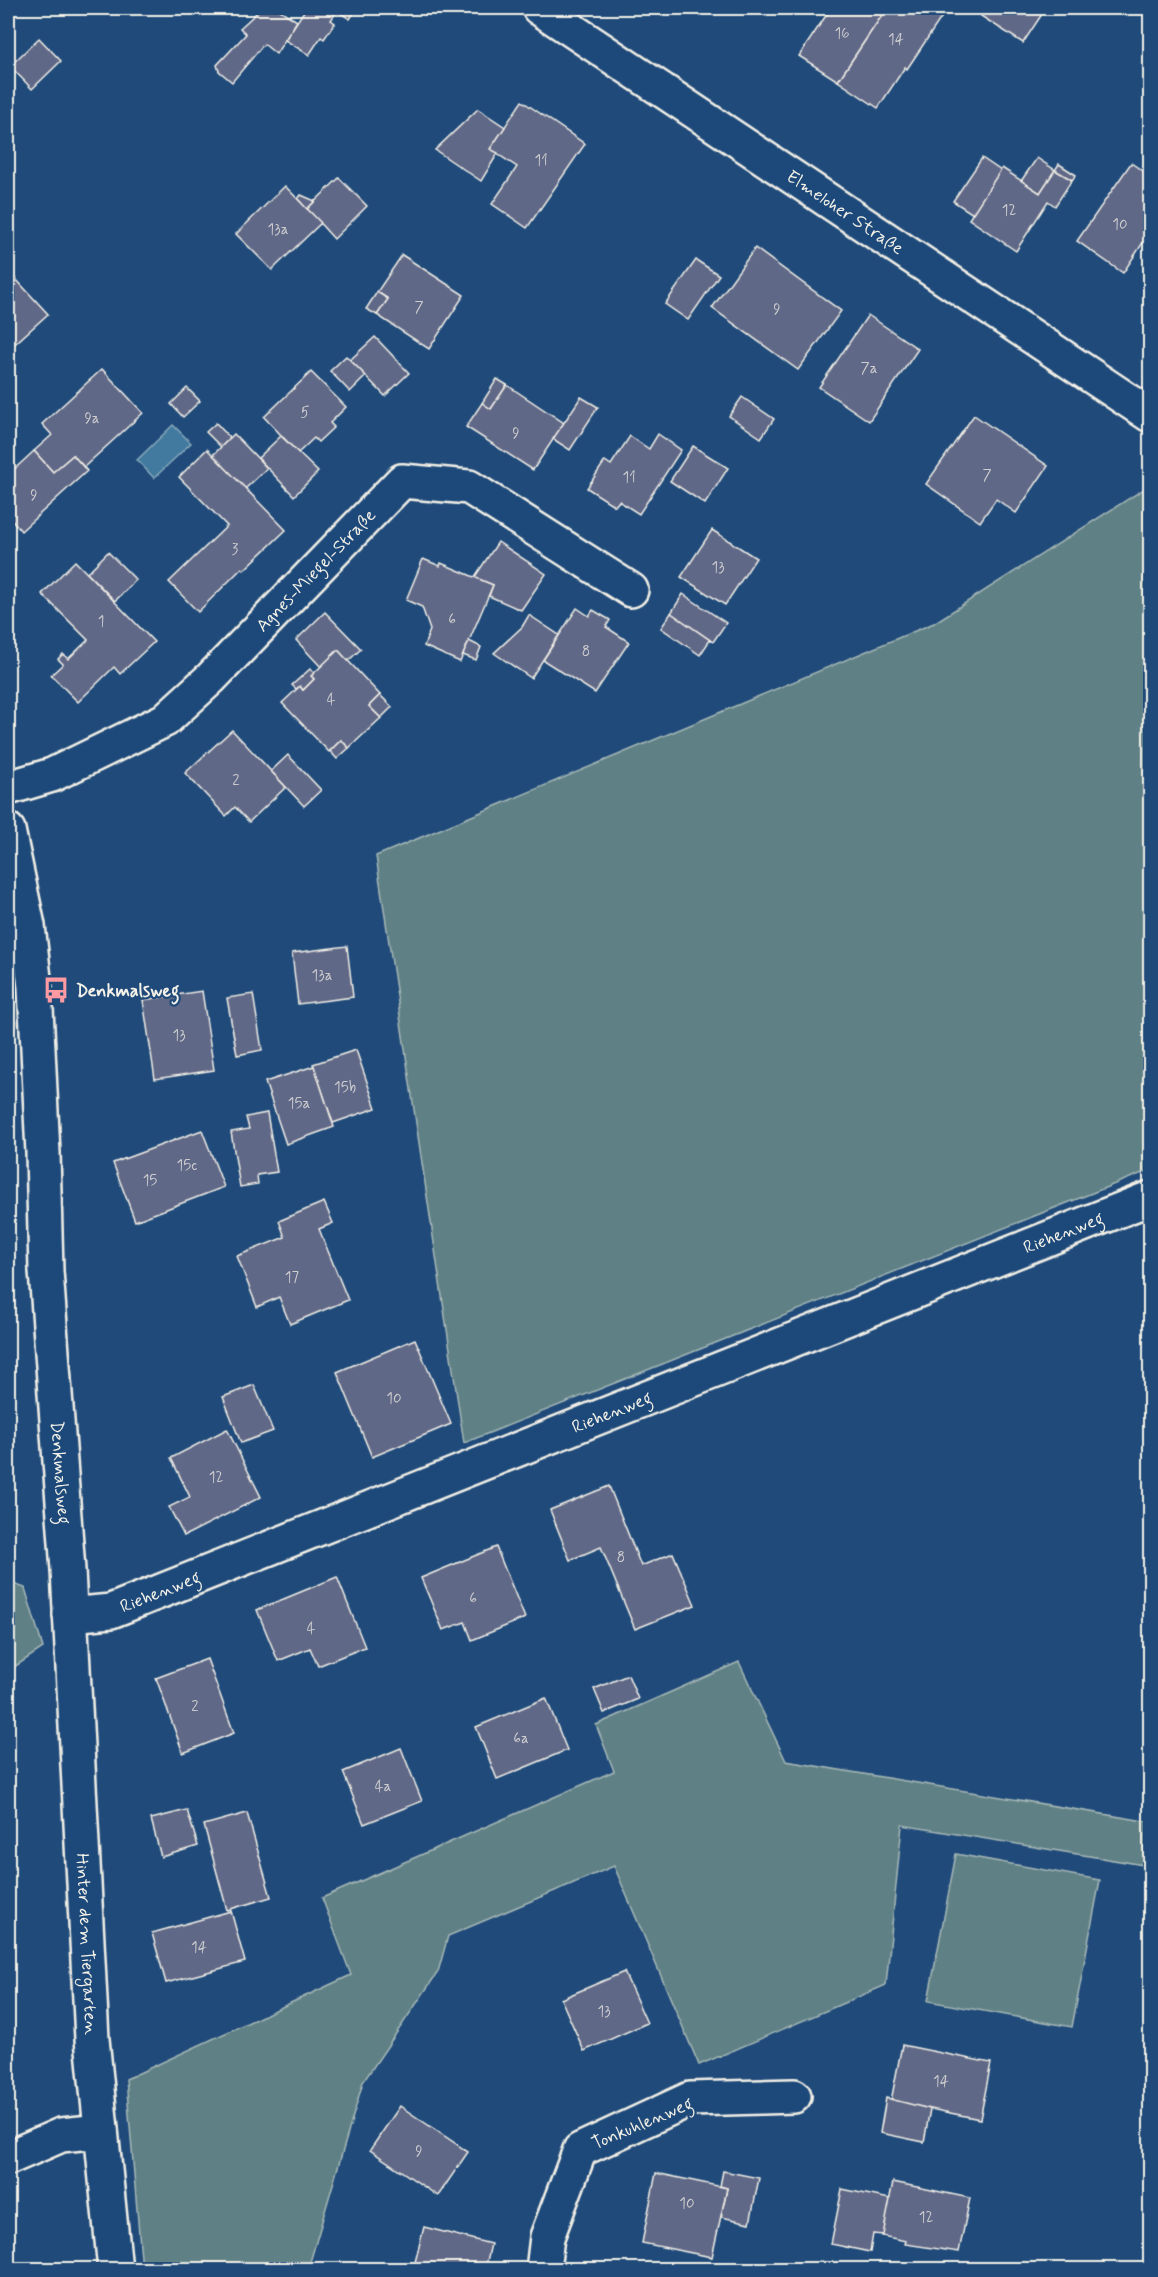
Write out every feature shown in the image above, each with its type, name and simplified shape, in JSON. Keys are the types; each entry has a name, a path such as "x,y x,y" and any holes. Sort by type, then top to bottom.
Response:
{"street":[{"name":"Elmeloher Straße","path":"539,8 1150,415"},
{"name":"Agnes-Miegel-Straße","path":"8,788 52,775 165,720 210,678 402,481 470,487 631,590"},
{"name":"Denkmalsweg","path":"8,830 28,926 35,987 46,1271 70,1616"},
{"name":"Riehenweg","path":"70,1616 111,1611 1150,1198"},
{"name":"Hinter dem Tiergarten","path":"70,1616 92,2039 115,2270"},
{"name":"Tonkuhlenweg","path":"543,2270 547,2237 580,2150 690,2099 794,2096"},
{"path":"8,2158 61,2135 100,2131"}],"green space":[{"path":"1150,485 1150,1170 464,1443 376,856 934,623"},
{"path":"8,1582 25,1588 43,1648 8,1671"},
{"path":"739,1662 786,1761 1150,1822 1150,1866 902,1825 886,1985 699,2065 614,1866 448,1936 438,1972 363,2082 308,2269 142,2269 126,2079 351,1975 322,1898 614,1771 596,1725"},
{"path":"956,1854 1100,1880 1072,2027 928,2001"}],"water":[{"path":"173,425 191,443 154,478 137,460"}],"building":[{"path":"262,8 277,8 297,21 276,54 264,44 232,82 219,71 217,65 246,34 240,28"},
{"path":"306,8 357,8 350,19 337,11 331,20 335,23 324,39 321,37 309,55 285,40"},
{"path":"824,8 887,8 838,81 799,56 829,11"},
{"path":"887,8 939,8 945,12 878,108 838,81"},
{"path":"987,8 1046,8 1023,43 981,16"},
{"path":"39,38 61,61 32,89 10,66"},
{"path":"522,101 585,144 527,228 492,204 517,167 490,149"},
{"path":"478,109 505,127 490,149 498,153 481,181 435,150"},
{"path":"982,158 1001,171 973,214 953,201"},
{"path":"1037,158 1055,170 1040,193 1021,181"},
{"path":"1131,163 1150,176 1150,210 1148,213 1150,232 1123,273 1077,241"},
{"path":"1059,164 1076,175 1072,180 1055,170"},
{"path":"1002,168 1040,193 1055,170 1072,180 1055,206 1048,201 1016,251 969,219"},
{"path":"339,178 367,206 334,239 307,209"},
{"path":"285,186 321,223 272,270 236,234"},
{"path":"301,195 315,201 307,209 298,199"},
{"path":"755,248 841,311 798,370 712,308"},
{"path":"402,255 464,295 429,349 377,315 388,299 377,292"},
{"path":"696,260 719,275 688,320 665,304"},
{"path":"14,277 48,314 8,350 8,282"},
{"path":"377,292 388,299 377,315 366,309"},
{"path":"868,315 918,349 869,421 819,387"},
{"path":"375,337 409,373 385,396 350,360"},
{"path":"346,356 366,376 350,392 330,371"},
{"path":"102,369 143,413 84,467 73,455 53,472 34,451 52,435 42,424"},
{"path":"311,372 346,407 330,423 334,427 318,442 314,438 298,453 264,417"},
{"path":"497,379 507,385 491,409 482,403"},
{"path":"507,385 564,423 533,470 466,427 482,403 491,409"},
{"path":"187,388 200,401 183,417 171,404"},
{"path":"581,397 598,407 570,450 553,439"},
{"path":"742,397 774,419 761,438 729,416"},
{"path":"974,415 1048,466 1016,513 996,499 980,522 926,484"},
{"path":"216,423 230,438 221,447 206,432"},
{"path":"234,434 267,468 245,489 213,455"},
{"path":"658,434 681,450 639,514 619,501 615,506 587,488 605,461 611,465 630,436 649,449"},
{"path":"281,436 318,472 294,496 258,458"},
{"path":"693,446 728,468 705,504 670,481"},
{"path":"207,449 286,530 244,570 242,568 198,612 169,582 227,526 179,477"},
{"path":"34,451 53,472 73,455 87,471 21,531 8,515 8,475"},
{"path":"712,530 756,558 725,605 681,577"},
{"path":"498,542 546,574 521,610 489,596 493,585 474,578"},
{"path":"108,552 136,580 115,601 87,573"},
{"path":"423,559 440,566 441,563 493,585 460,662 424,646 430,630 422,607 406,600"},
{"path":"75,561 154,642 120,674 114,667 78,702 51,675 63,664 58,659 63,654 68,659 88,640 42,594"},
{"path":"683,594 726,623 713,642 671,613"},
{"path":"577,608 589,616 593,610 610,620 606,627 629,642 595,693 543,660"},
{"path":"325,612 361,649 348,661 338,650 321,667 296,640"},
{"path":"671,613 710,640 700,655 661,628"},
{"path":"529,615 559,635 531,678 494,653 522,627"},
{"path":"469,641 481,647 476,660 463,655"},
{"path":"338,650 380,695 369,706 381,718 349,748 341,740 329,752 282,703 300,686 303,690 314,679 311,676"},
{"path":"310,669 314,673 311,676 314,679 303,690 300,686 296,689 292,685"},
{"path":"380,695 392,707 381,718 369,706"},
{"path":"232,730 286,787 249,822 235,807 226,816 185,773"},
{"path":"341,740 349,748 337,759 330,751"},
{"path":"288,755 321,790 304,806 271,771"},
{"path":"347,946 353,997 298,1004 292,953"},
{"path":"202,991 214,1070 155,1079 143,1000"},
{"path":"253,994 262,1050 237,1055 227,998"},
{"path":"356,1050 376,1108 333,1123 313,1064"},
{"path":"314,1066 334,1127 286,1144 265,1082"},
{"path":"267,1113 277,1172 257,1175 258,1184 240,1187 231,1132 249,1129 246,1117"},
{"path":"202,1130 224,1187 135,1221 113,1163"},
{"path":"324,1202 333,1223 319,1229 348,1300 290,1324 279,1297 257,1307 237,1256 285,1237 279,1221"},
{"path":"415,1339 451,1424 372,1457 337,1372"},
{"path":"254,1385 273,1431 241,1443 223,1397"},
{"path":"227,1429 261,1497 184,1536 169,1507 190,1497 171,1458"},
{"path":"609,1486 641,1566 673,1553 695,1605 635,1629 601,1547 570,1560 550,1510"},
{"path":"496,1547 525,1618 472,1640 465,1622 443,1630 421,1578"},
{"path":"337,1577 365,1647 318,1666 310,1648 278,1661 257,1610"},
{"path":"207,1659 234,1733 183,1753 156,1678"},
{"path":"628,1675 638,1699 604,1713 594,1689"},
{"path":"546,1698 567,1750 497,1779 476,1727"},
{"path":"401,1748 422,1801 364,1824 343,1772"},
{"path":"187,1810 198,1846 161,1857 151,1819"},
{"path":"247,1813 271,1897 227,1910 204,1825"},
{"path":"231,1911 245,1962 166,1983 152,1933"},
{"path":"624,1972 647,2023 584,2051 561,1999"},
{"path":"902,2045 991,2063 980,2119 891,2101"},
{"path":"886,2098 930,2109 924,2142 880,2133"},
{"path":"400,2106 468,2152 438,2196 370,2150"},
{"path":"723,2171 759,2178 750,2223 721,2217 727,2188 720,2186"},
{"path":"656,2173 727,2188 712,2257 642,2243"},
{"path":"893,2182 970,2198 959,2252 905,2244 906,2241 882,2236"},
{"path":"842,2189 890,2199 883,2235 873,2234 870,2252 831,2244"},
{"path":"424,2227 491,2244 485,2270 413,2270"}],"place":[{"name":"Denkmalsweg","path":"56,990"}]}
